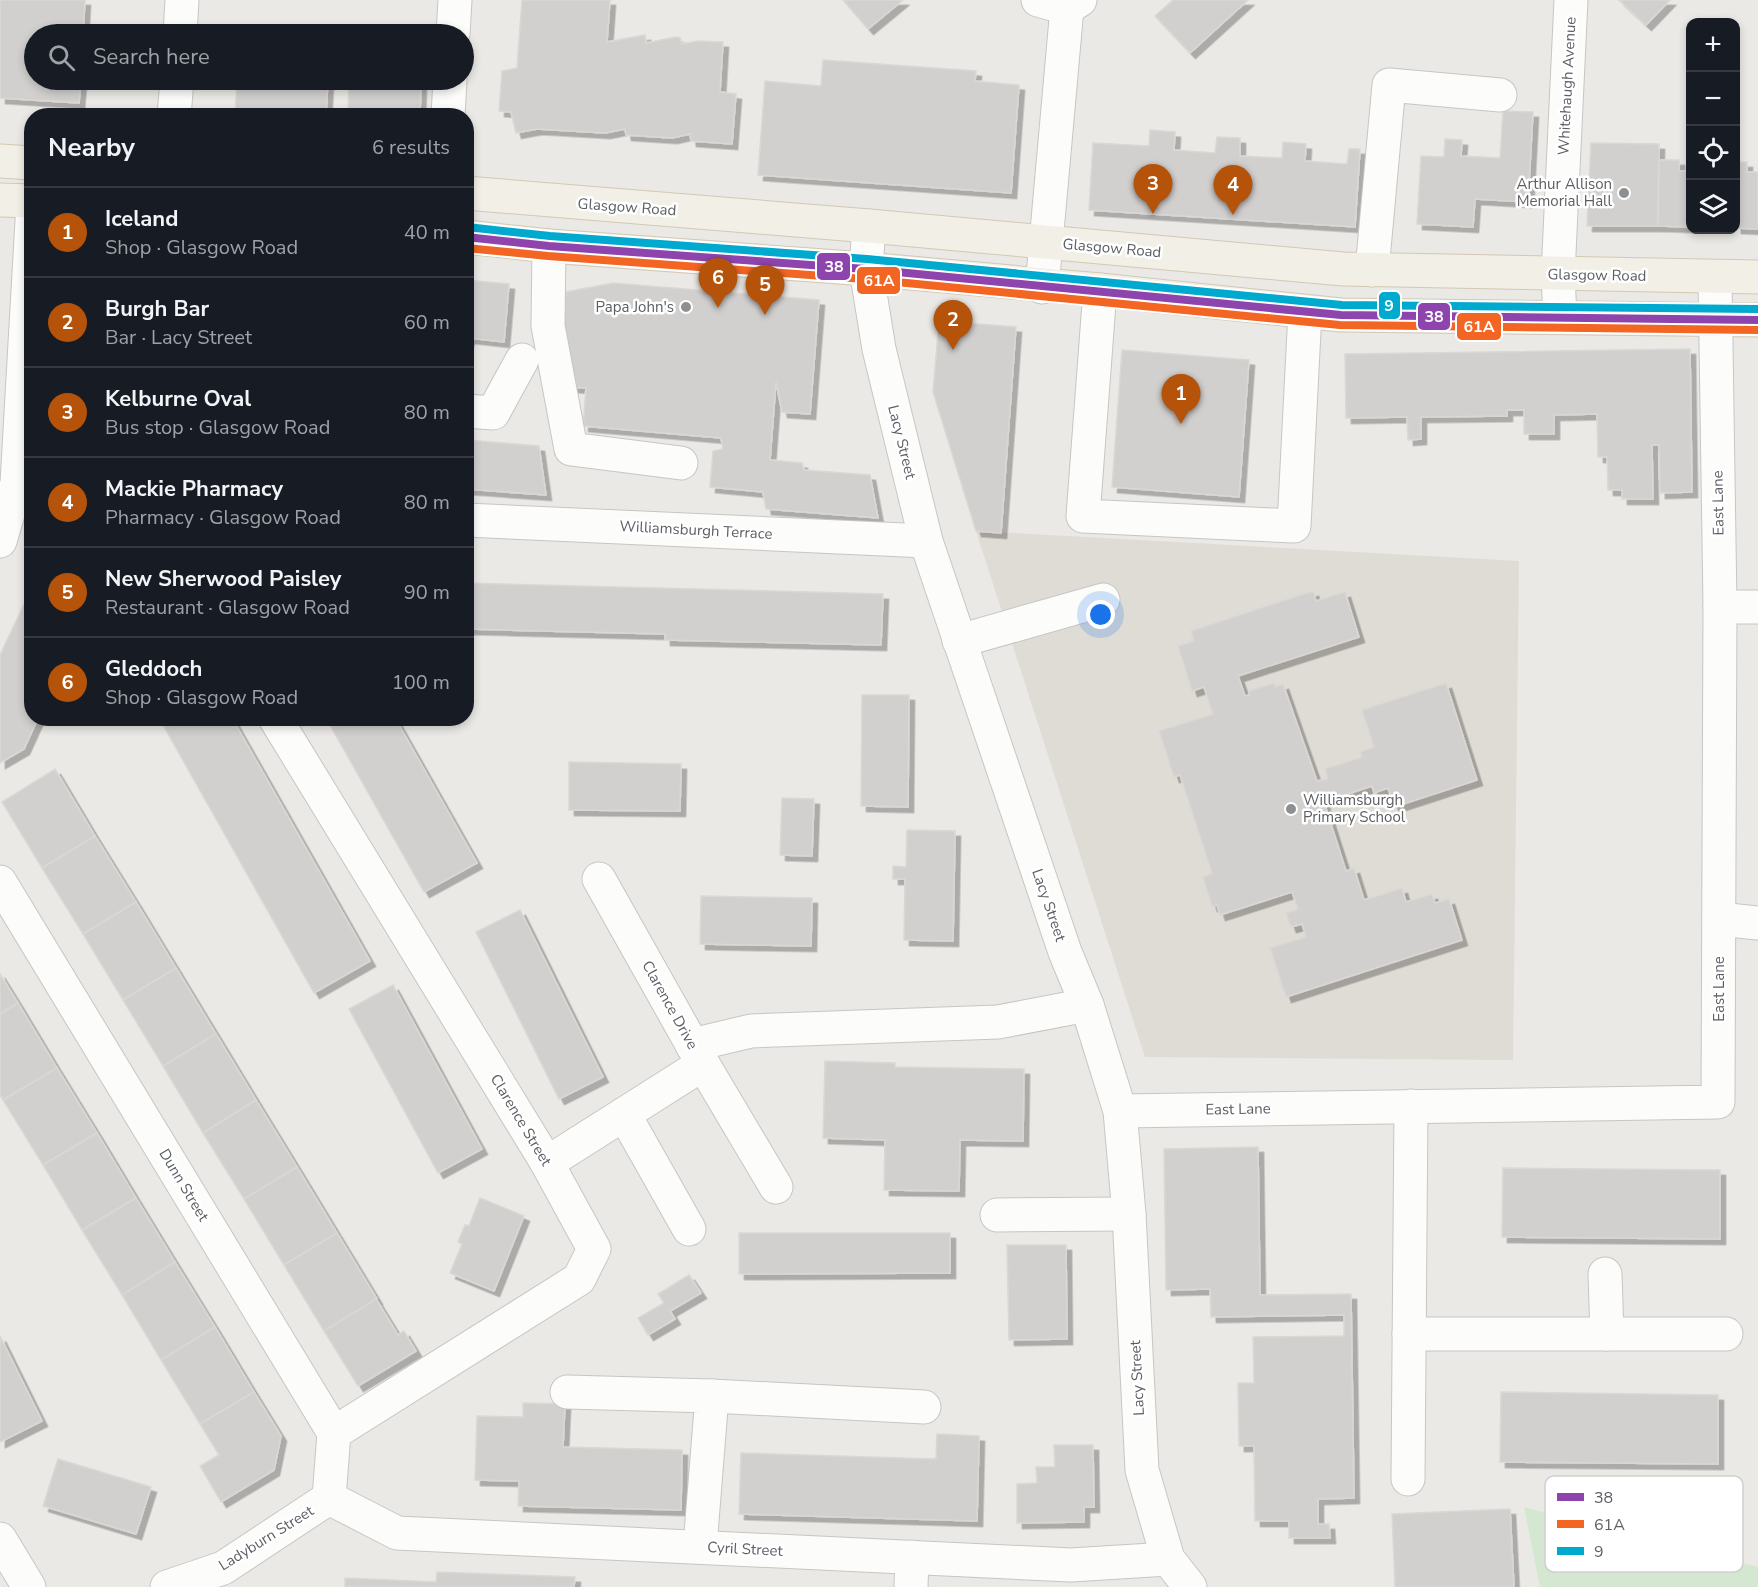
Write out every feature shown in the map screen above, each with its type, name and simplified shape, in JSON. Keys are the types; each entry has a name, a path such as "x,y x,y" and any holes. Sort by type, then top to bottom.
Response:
{"main road":[{"path":"0,161 24,162"},
{"name":"Glasgow Road","path":"474,194 1372,270 1758,277"},
{"path":"0,200 24,201"},
{"path":"474,238 549,246 866,269 1341,315 1758,320"}],"street":[{"path":"181,24 182,0"},
{"path":"454,24 455,0"},
{"name":"Whitehaugh Avenue","path":"1560,316 1558,274 1571,0"},
{"path":"1042,287 1062,3"},
{"path":"1372,270 1389,85 1500,95"},
{"path":"175,108 176,90"},
{"path":"448,108 449,90"},
{"name":"Lacy Street","path":"869,226 866,269 879,349 926,541 1065,952 1087,1005 1120,1111 1129,1214 1142,1470 1168,1558 1190,1587"},
{"path":"549,246 548,326 571,449 681,463"},
{"name":"East Lane","path":"1120,1111 1718,1102 1720,607 1714,277"},
{"path":"1100,290 1083,516 1294,526 1305,312"},
{"path":"474,412 493,413 522,360"},
{"path":"0,541 16,483 24,400"},
{"name":"Williamsburgh Terrace","path":"474,520 926,541"},
{"path":"960,641 1103,600"},
{"path":"1720,607 1758,607"},
{"name":"Clarence Street","path":"280,726 547,1162 594,1249 579,1279 334,1433"},
{"name":"Clarence Drive","path":"547,1162 624,1114 698,1054 599,879"},
{"name":"Dunn Street","path":"0,882 334,1433"},
{"path":"1719,920 1758,923"},
{"path":"776,1187 698,1054 751,1031 998,1022 1087,1005"},
{"path":"1408,1479 1411,1106"},
{"path":"624,1114 688,1229"},
{"path":"997,1215 1129,1214"},
{"path":"1605,1274 1607,1334"},
{"path":"1409,1334 1726,1334"},
{"path":"567,1392 712,1396 924,1407"},
{"path":"700,1546 712,1396"},
{"path":"329,1498 334,1433"},
{"name":"Cyril Street","path":"329,1498 397,1533 700,1546 911,1572 1168,1558"},
{"name":"Ladyburn Street","path":"168,1587 227,1577 329,1498"},
{"path":"0,1539 29,1587"}],"shaded area":[{"name":"Williamsburgh Primary School","path":"976,531 1519,561 1513,1060 1145,1057"}],"green space":[{"path":"1524,1507 1545,1512 1545,1572 1743,1572 1743,1563 1758,1567 1758,1587 1540,1587"}],"building":[{"path":"0,0 85,0 84,24 24,24 24,90 80,90 79,103 0,98"},
{"path":"522,0 610,0 607,42 645,35 646,43 676,37 680,38 682,44 698,41 723,42 720,92 736,94 732,144 691,141 690,134 672,138 626,135 625,129 605,133 537,129 516,133 511,112 499,111 502,71 517,68"},
{"path":"843,0 903,0 868,29"},
{"path":"1173,0 1248,0 1190,53 1155,16"},
{"path":"1619,0 1670,0 1646,25"},
{"path":"823,60 976,71 975,81 1019,85 1011,193 758,175 765,81 821,86"},
{"path":"236,90 327,90 326,108 235,108"},
{"path":"349,90 421,90 420,108 348,108"},
{"path":"1503,111 1533,112 1528,202 1475,199 1473,227 1417,224 1421,156 1444,157 1445,139 1462,140 1461,156 1500,158"},
{"path":"1150,130 1175,132 1174,150 1215,153 1217,137 1240,138 1240,156 1282,158 1283,142 1306,144 1305,161 1347,164 1349,149 1360,149 1355,227 1089,210 1093,143 1149,146"},
{"name":"Arthur Allison Memorial Hall","path":"1591,143 1659,144 1658,226 1587,226"},
{"path":"1659,160 1679,160 1679,171 1686,171 1686,227 1658,226"},
{"path":"1740,162 1747,162 1747,172 1758,172 1758,229 1740,228"},
{"path":"474,281 509,284 504,342 474,339"},
{"path":"613,283 819,300 810,414 782,412 776,382 770,460 802,463 804,470 870,475 878,518 766,509 763,492 710,487 713,451 723,449 721,438 583,426 586,388 571,387 562,335 566,292"},
{"path":"939,321 1016,327 1001,533 976,531 933,392"},
{"path":"1690,349 1692,492 1660,493 1659,445 1652,445 1653,499 1622,499 1622,490 1608,490 1607,457 1598,457 1597,414 1554,415 1554,434 1524,434 1524,410 1507,410 1507,416 1421,417 1421,439 1408,440 1407,417 1346,418 1345,354"},
{"path":"1122,350 1249,360 1239,497 1112,487"},
{"path":"474,441 539,446 546,495 474,490"},
{"path":"474,583 883,594 881,645 665,640 665,634 474,629"},
{"path":"1313,591 1316,601 1345,592 1359,637 1238,676 1245,696 1250,695 1249,691 1274,683 1275,687 1283,684 1317,781 1328,779 1325,769 1362,757 1360,752 1374,747 1362,710 1446,683 1477,780 1394,807 1388,788 1374,793 1372,786 1324,802 1346,871 1354,868 1364,900 1402,888 1406,902 1432,894 1435,903 1449,899 1462,940 1286,997 1270,948 1306,937 1302,924 1291,927 1286,913 1298,909 1292,892 1220,915 1217,905 1212,906 1203,877 1212,873 1180,775 1174,777 1159,731 1213,714 1204,687 1192,691 1178,646 1194,641 1191,631"},
{"path":"24,604 24,726 34,726 24,749 0,763 0,655"},
{"path":"862,695 909,695 908,807 861,806"},
{"path":"164,726 237,726 370,961 314,993"},
{"path":"331,726 400,726 477,863 424,892"},
{"path":"569,762 681,764 680,811 569,810"},
{"path":"55,769 95,836 42,868 2,802"},
{"path":"782,798 814,799 812,856 780,855"},
{"path":"907,830 955,831 953,941 904,940 905,879 893,879 893,866 906,867"},
{"path":"95,836 136,902 83,934 42,868"},
{"path":"701,896 812,898 811,946 700,944"},
{"path":"136,902 176,968 123,1000 83,934"},
{"path":"520,910 603,1077 559,1099 476,932"},
{"path":"176,968 216,1034 163,1066 123,1000"},
{"path":"0,974 18,1003 0,1014"},
{"path":"393,985 482,1149 438,1173 349,1009"},
{"path":"18,1003 57,1068 3,1100 0,1095 0,1014"},
{"path":"216,1034 256,1100 203,1133 163,1066"},
{"path":"825,1061 895,1063 895,1067 1024,1069 1023,1141 960,1140 959,1191 884,1190 885,1140 823,1138"},
{"path":"57,1068 97,1133 43,1165 3,1100"},
{"path":"256,1100 297,1167 244,1199 203,1133"},
{"path":"97,1133 136,1198 82,1230 43,1165"},
{"path":"1258,1147 1260,1295 1351,1294 1354,1498 1318,1499 1318,1524 1329,1524 1330,1538 1289,1538 1289,1521 1255,1521 1254,1446 1239,1446 1238,1383 1254,1383 1253,1337 1344,1336 1344,1315 1211,1317 1210,1289 1166,1290 1164,1149"},
{"path":"297,1167 337,1233 284,1265 244,1199"},
{"path":"1503,1168 1720,1170 1720,1239 1502,1237"},
{"path":"136,1198 175,1262 122,1295 82,1230"},
{"path":"480,1198 524,1216 494,1291 450,1273 462,1244 458,1242 465,1225 469,1226"},
{"path":"337,1233 377,1299 324,1331 284,1265"},
{"path":"739,1233 950,1233 950,1273 739,1274"},
{"path":"1007,1245 1066,1245 1067,1339 1009,1340"},
{"path":"175,1262 215,1327 161,1360 122,1295"},
{"path":"689,1275 701,1293 670,1311 675,1319 648,1335 638,1318 664,1303 658,1294"},
{"path":"376,1299 398,1335 404,1331 416,1351 358,1386 324,1331"},
{"path":"215,1327 254,1392 200,1424 161,1360"},
{"path":"0,1336 42,1421 0,1442"},
{"path":"254,1392 281,1436 274,1470 221,1502 200,1466 219,1455 200,1424"},
{"path":"1501,1392 1718,1395 1718,1464 1500,1462"},
{"path":"523,1403 565,1404 563,1447 682,1450 681,1510 518,1506 519,1481 475,1480 477,1416 523,1417"},
{"path":"937,1434 979,1436 977,1521 739,1514 741,1453 936,1459"},
{"path":"1054,1445 1093,1445 1094,1507 1084,1507 1084,1522 1017,1523 1017,1484 1037,1483 1036,1467 1055,1467"},
{"path":"58,1459 151,1487 136,1534 43,1506"},
{"path":"1510,1509 1514,1587 1395,1587 1392,1514"},
{"path":"437,1572 575,1577 574,1587 345,1587 345,1578 436,1582"}],"transit line":[{"name":"9","path":"474,228 550,236 867,259 1342,305 1758,309"},
{"name":"38","path":"474,238 549,246 866,269 1341,315 1758,320"},
{"name":"61A","path":"474,249 865,279 1340,325 1758,330"}],"place":[{"name":"Arthur Allison Memorial Hall","path":"1624,193"},
{"name":"Kelburne Oval","path":"1153,214"},
{"name":"Mackie Pharmacy","path":"1233,215"},
{"name":"Papa John's","path":"686,307"},
{"name":"Gleddoch","path":"718,308"},
{"name":"New Sherwood Paisley","path":"765,315"},
{"name":"Burgh Bar","path":"953,350"},
{"name":"Iceland","path":"1181,424"},
{"name":"Williamsburgh Primary School","path":"1291,809"}]}
